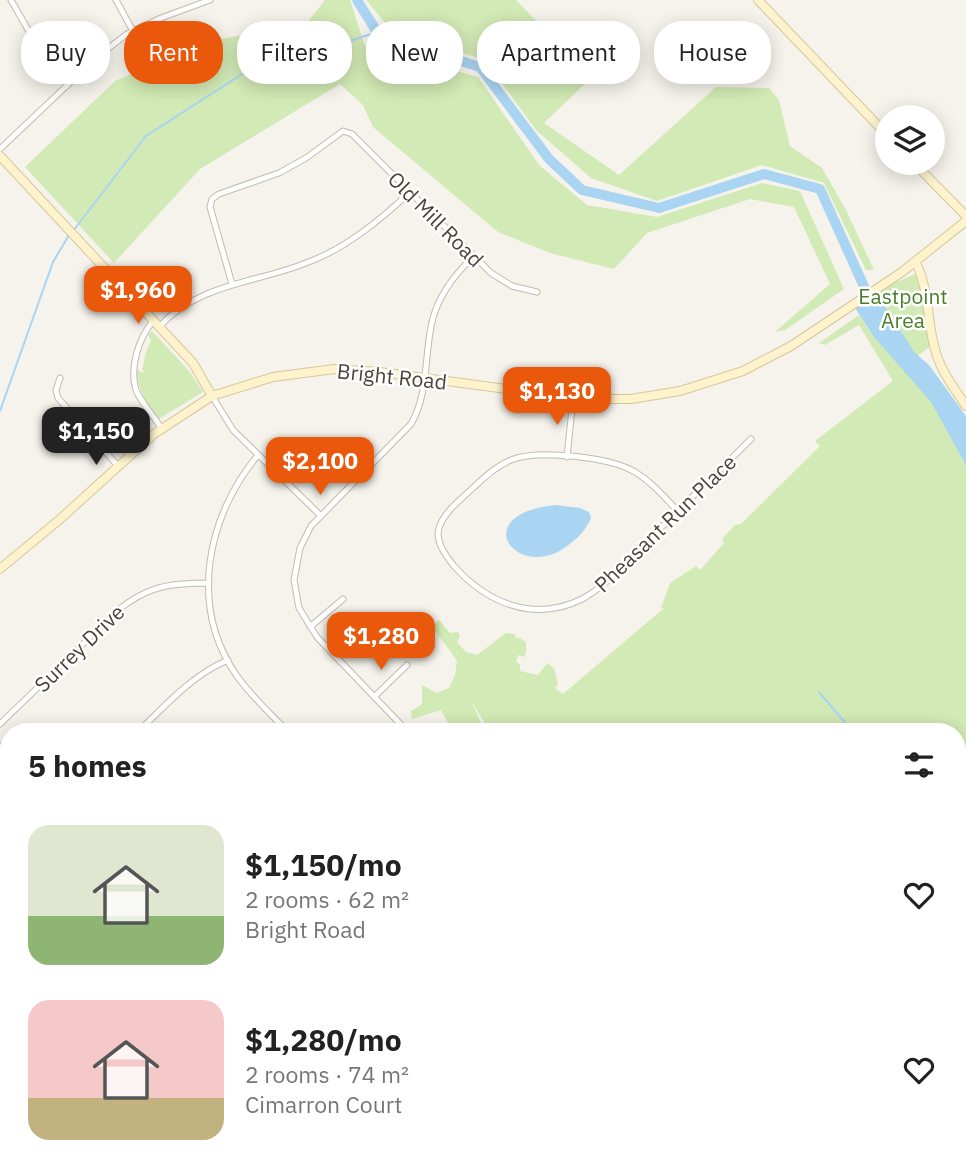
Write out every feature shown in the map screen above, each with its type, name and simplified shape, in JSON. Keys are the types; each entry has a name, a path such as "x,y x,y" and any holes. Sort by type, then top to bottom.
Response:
{"main road":[{"path":"758,0 875,122"},
{"path":"0,156 198,369 212,396"},
{"path":"926,175 966,216"},
{"name":"Bright Road","path":"0,569 66,514 161,428 212,396 273,377 318,370 359,370 573,399 614,400 647,397 712,383 773,357 839,315 916,262 966,221"},
{"path":"916,262 928,295 932,336 938,360 966,406"}],"street":[{"path":"11,0 39,49 68,85"},
{"path":"116,0 128,21"},
{"path":"158,21 210,0"},
{"path":"0,149 124,37"},
{"name":"Old Mill Road","path":"232,284 211,207 212,199 279,173 346,131 473,257 498,278 520,289 537,292"},
{"path":"161,428 137,392 134,378 134,364 142,336 196,298 232,284 288,270 317,259 363,232 409,193"},
{"path":"399,723 310,627 296,600 295,572 302,541 320,515 406,431 420,406 432,323 437,307 453,278 473,257"},
{"path":"60,378 56,390 58,398 118,466"},
{"path":"212,396 228,424 320,515"},
{"path":"573,399 567,457 605,461 629,468 649,482 678,511"},
{"name":"Pheasant Run Place","path":"567,457 527,456 500,465 469,492 442,523 438,534 446,555 470,582 497,601 537,610 561,607 584,598 603,584 751,439"},
{"path":"258,455 239,480 222,512 211,550 209,583 214,623 228,660 248,689 280,723"},
{"name":"Surrey Drive","path":"1,723 136,596 168,585 209,583"},
{"path":"310,627 343,599"},
{"path":"147,723 189,683 215,665 228,660"},
{"path":"374,697 407,665"}],"green space":[{"path":"325,0 350,0 366,46 366,84 463,84 463,73 477,77 477,84 483,84 540,166 587,205 657,217 762,183 800,191 844,289 785,330 775,332 830,284 794,207 750,199 647,233 614,269 550,253 498,232 373,127 363,105 340,84 352,84 352,21 308,21"},
{"path":"366,0 516,0 536,21 477,21 477,57 463,53 463,21 384,21"},
{"path":"237,36 237,84 340,84 200,169 114,263 25,167 115,81 124,77 124,84 223,84 223,39"},
{"path":"502,84 585,84 544,123 619,175 716,87 769,88 779,100 790,146 822,168 846,210 874,270 866,270 824,183 762,165 657,201 591,178 536,130"},
{"name":"Eastpoint Area","path":"920,272 934,344 910,361 875,291"},
{"path":"859,315 874,337 966,443 966,723 484,723 471,700 481,723 448,723 441,710 412,719 411,711 422,704 422,685 437,693 449,688 455,675 457,661 432,626 439,620 450,633 458,632 460,637 457,642 466,652 477,655 506,633 515,634 515,637 526,642 524,657 518,655 516,662 520,664 520,671 538,675 547,663 554,668 558,684 555,688 563,694 664,608 661,608 670,583 696,566 700,570 724,543 722,539 735,525 741,524 820,446 815,441 893,381 859,325 825,345 819,343"},
{"path":"152,331 190,372 203,392 157,420 137,377 137,370 143,373 144,371 142,369 146,351 151,341 148,335"}],"water":[{"path":"875,291 915,353 929,365 966,416 966,465 931,402 874,337 853,305"},
{"path":"555,505 580,508 589,512 589,522 574,540 552,554 534,557 519,553 509,544 506,533 512,521 527,511"}],"waterway":[{"path":"357,0 377,32 480,67 549,159 582,190 659,208 764,174 820,189 871,302"},
{"path":"73,231 146,136 256,65 366,36"},
{"path":"0,411 53,262 69,235"},
{"path":"819,692 845,723"}]}
